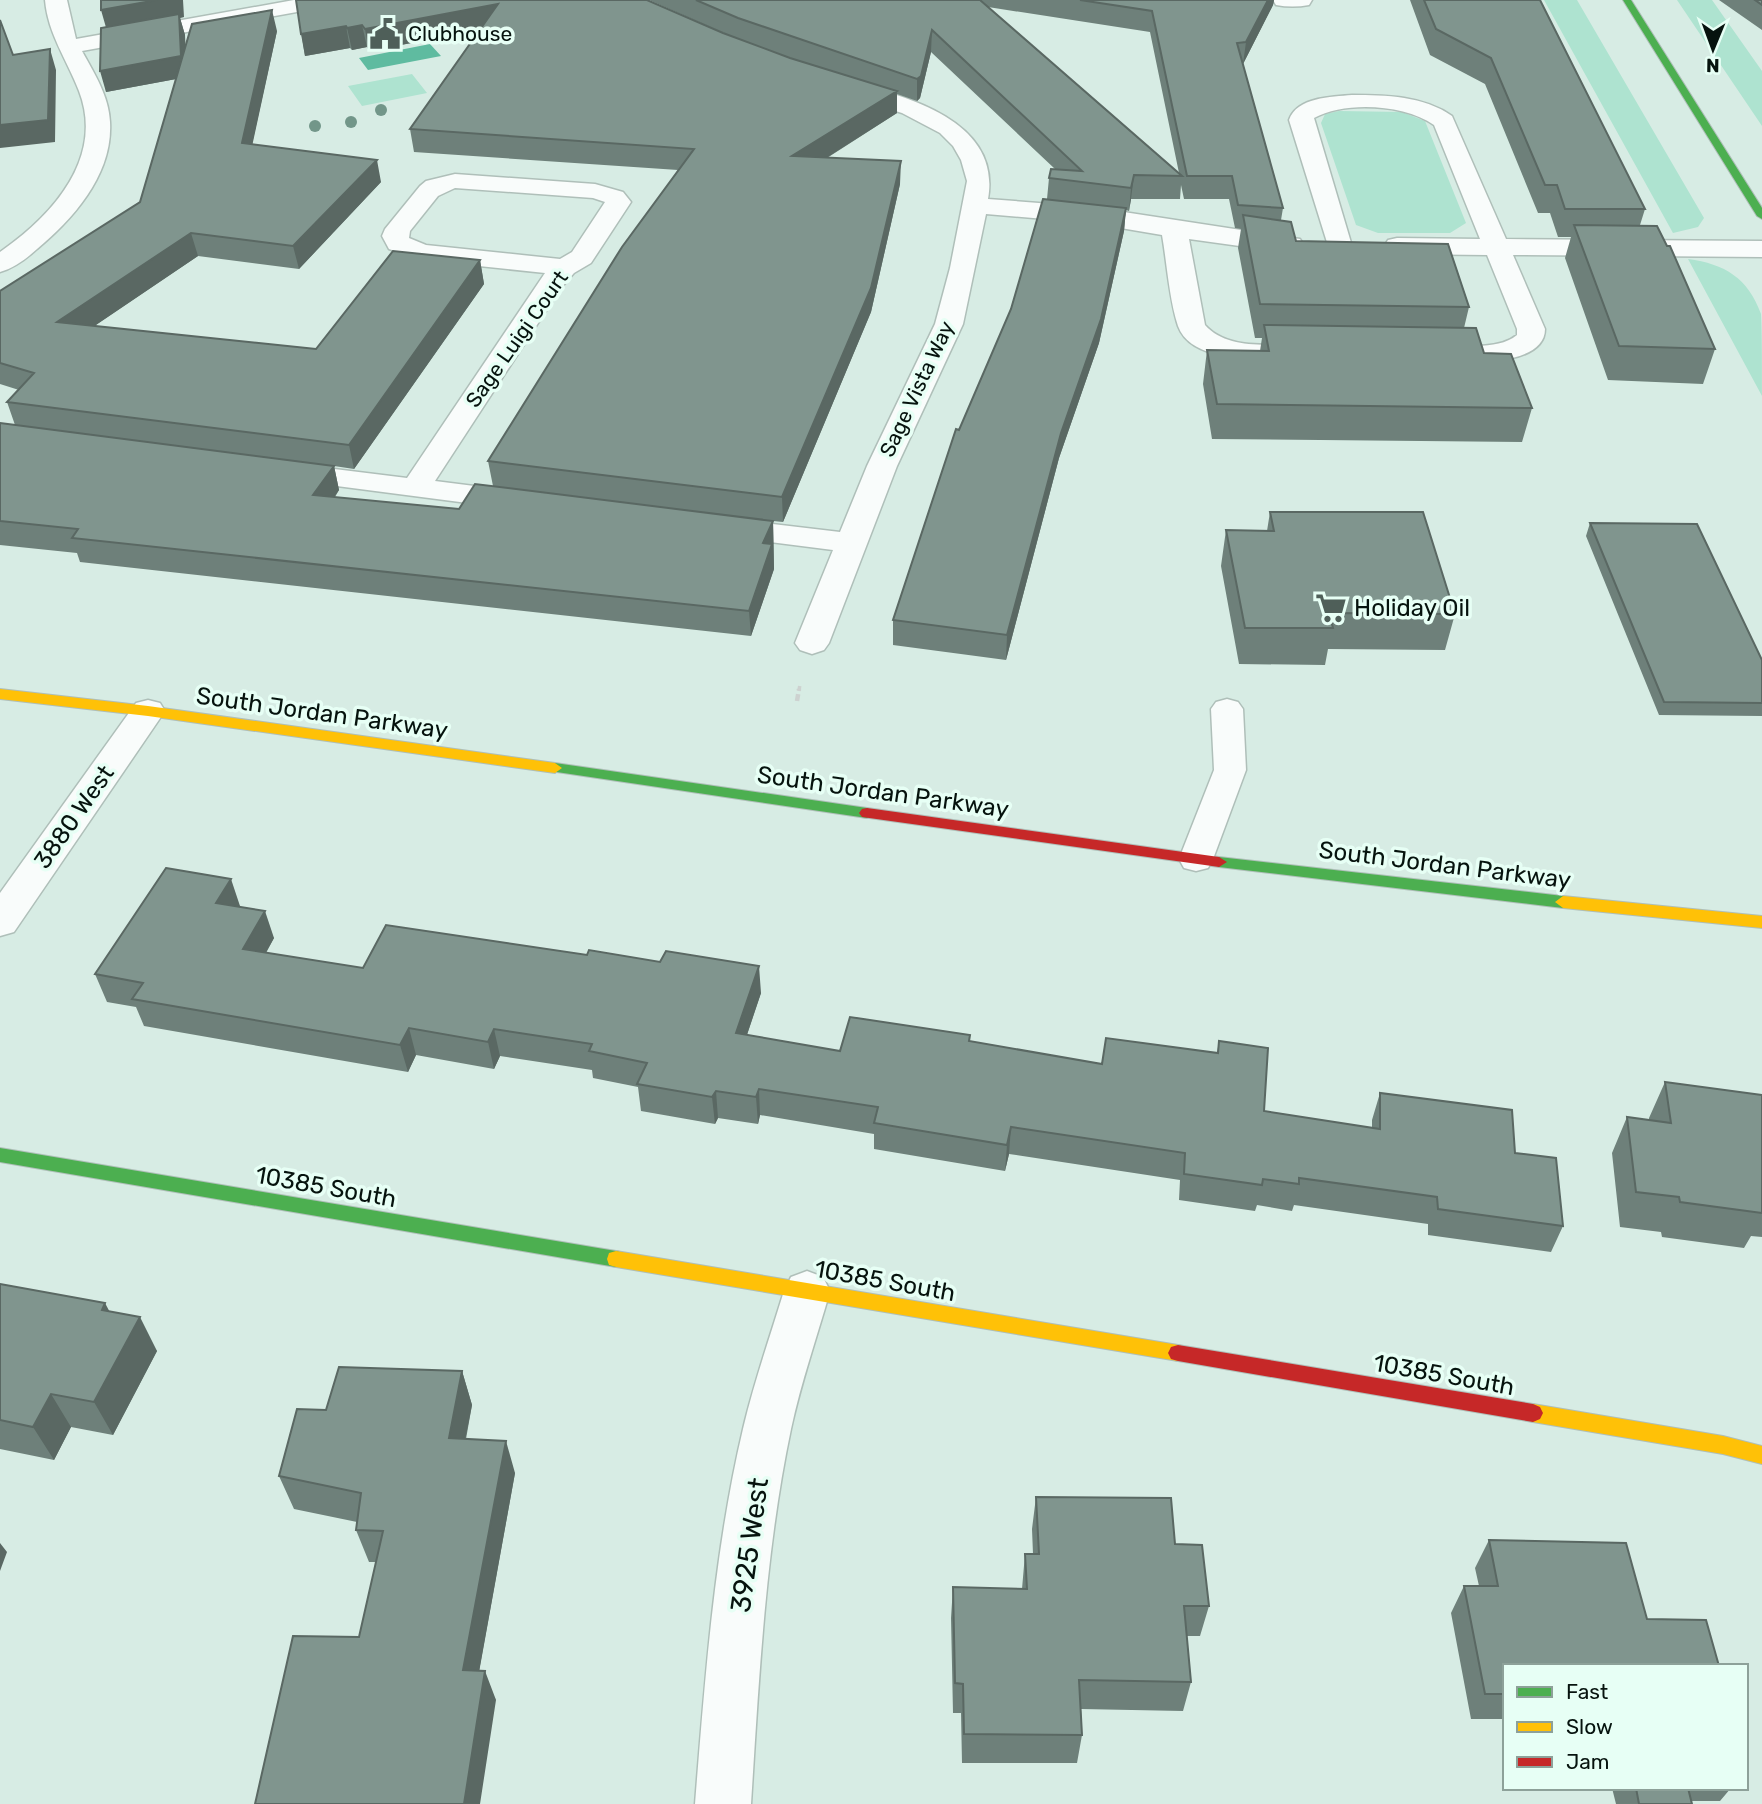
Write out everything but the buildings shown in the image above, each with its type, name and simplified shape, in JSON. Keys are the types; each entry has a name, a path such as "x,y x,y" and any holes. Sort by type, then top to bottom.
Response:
{"main road":[{"path":"1627,0 1762,216"},
{"name":"South Jordan Parkway","path":"0,694 148,711 1196,859 1493,895 1762,922"},
{"name":"10385 South","path":"0,1155 1723,1445 1762,1455"}],"street":[{"path":"0,264 39,234 80,187 94,160 101,128 98,112 60,26 56,0"},
{"path":"69,47 246,7 330,0"},
{"path":"1284,0 1301,0"},
{"name":"Sage Vista Way","path":"812,643 850,543 913,396 949,324 963,268 979,181 971,152 947,127 909,107 829,83"},
{"path":"1339,246 1301,120 1303,114 1310,108 1336,104 1415,105 1438,114 1444,121 1531,329 1531,338 1525,345 1495,352 1402,351"},
{"name":"Sage Luigi Court","path":"415,488 551,283 565,267 582,257 618,202 614,197 595,191 467,180 444,183 429,191 398,229 395,236 398,243 421,252 565,267"},
{"path":"974,205 1080,214 1264,242 1339,246 1762,249"},
{"path":"1174,229 1192,327 1197,336 1208,343 1242,350 1335,351"},
{"path":"263,469 551,505"},
{"path":"700,524 850,543"},
{"name":"3880 West","path":"0,922 148,711"},
{"name":"3925 West","path":"723,1804 733,1664 753,1501 768,1427 807,1291"}],"lane":[{"path":"1196,859 1230,770 1227,709"}],"shaded area":[{"path":"1544,0 1577,0 1704,218 1698,227 1673,233"},
{"path":"1677,0 1712,0 1762,71 1762,126"},
{"path":"430,44 441,56 368,70 359,58"},
{"path":"412,74 427,93 362,106 348,86"},
{"path":"1339,111 1402,112 1425,121 1466,223 1450,233 1378,233 1356,225 1321,123 1325,114"},
{"path":"1688,259 1713,265 1734,275 1756,302 1761,314 1762,396"}],"traffic: fast":[{"path":"1627,0 1762,216"},
{"path":"555,768 867,813"},
{"path":"1219,862 1563,902"},
{"path":"0,1155 616,1259"}],"traffic: slow":[{"path":"0,694 148,711 555,768"},
{"path":"1563,902 1762,922"},
{"path":"616,1259 1178,1353"},
{"path":"1533,1413 1723,1445 1762,1455"}],"traffic: jam":[{"path":"867,813 1219,862"},
{"path":"1178,1353 1533,1413"}],"place":[{"name":"Clubhouse","path":"385,34"},
{"name":"Holiday Oil","path":"1331,608"}]}
